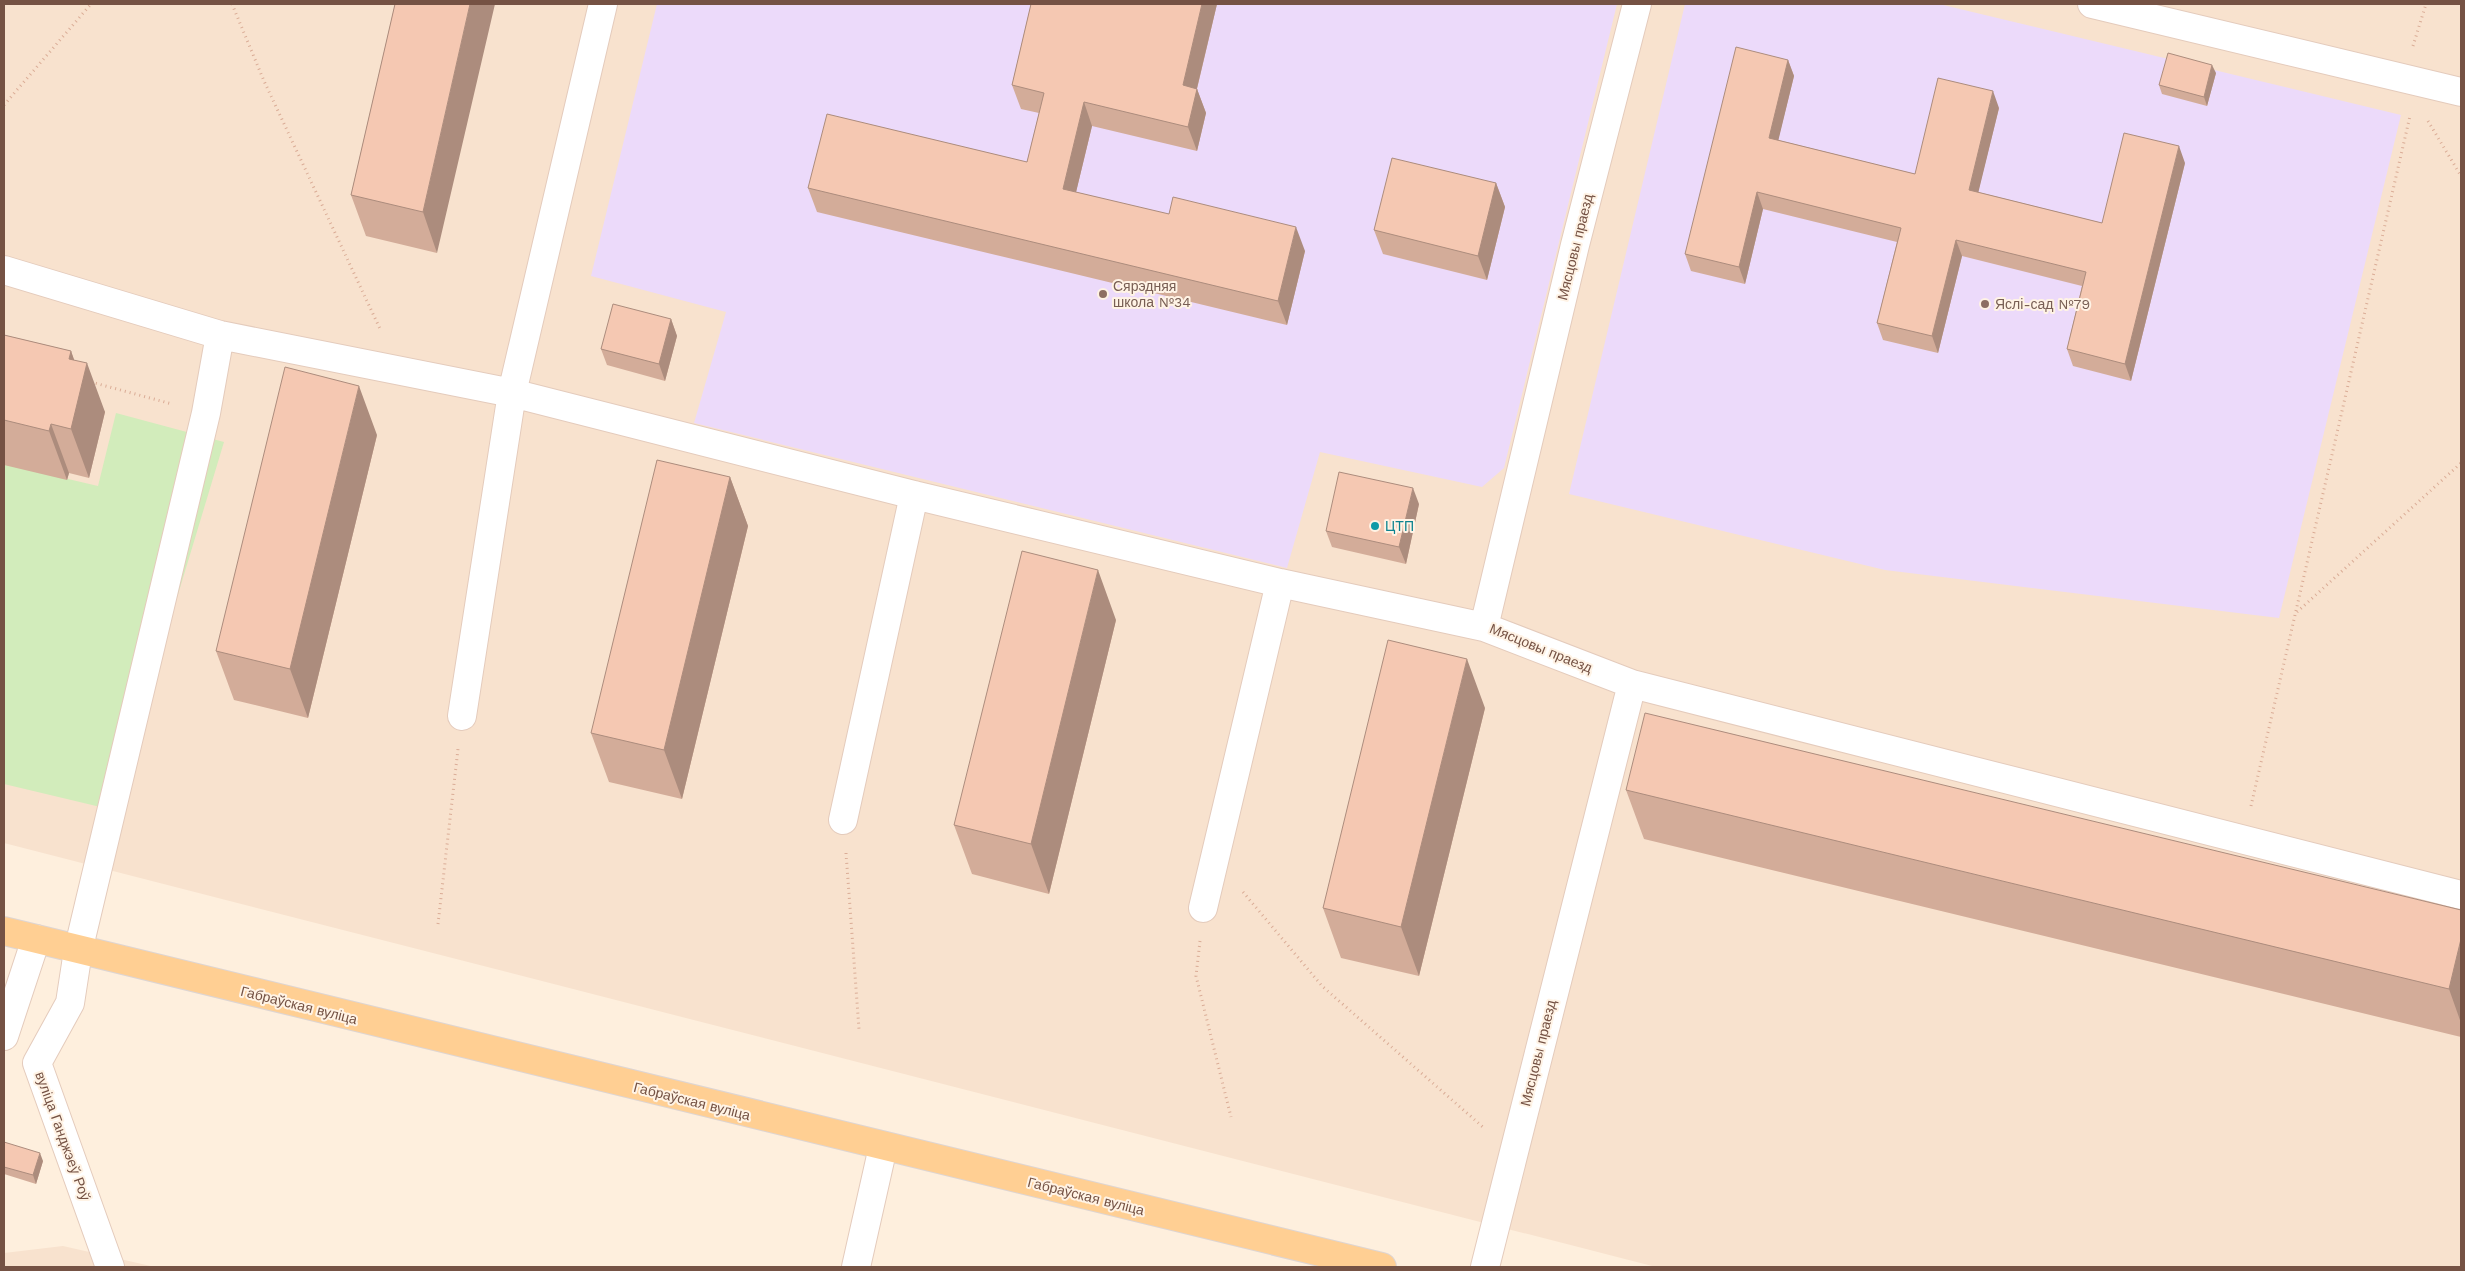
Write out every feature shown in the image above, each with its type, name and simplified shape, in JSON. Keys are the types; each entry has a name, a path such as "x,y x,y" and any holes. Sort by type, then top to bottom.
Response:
{"main road":[{"name":"Габраўская вуліца","path":"4,931 78,951 1382,1267"}],"street":[{"path":"462,716 512,394 603,4"},
{"name":"Мясцовы праезд","path":"1485,1267 1512,1153 1632,684 1484,627 1573,255 1637,4"},
{"path":"2092,4 2126,8 2409,88 2461,92"},
{"path":"4,270 220,335 512,394 914,495 1280,582 1484,627"},
{"name":"вуліца Ганджэеў Роў","path":"110,1267 37,1063 70,1003 78,951 206,413 220,335"},
{"path":"843,820 914,495"},
{"path":"1203,908 1280,582"},
{"path":"1632,684 2461,896"},
{"path":"4,1036 36,939"},
{"path":"856,1267 883,1147"}],"path":[{"path":"4,105 90,4"},
{"path":"232,4 264,82 400,371"},
{"path":"2243,841 2296,612 2426,4"},
{"path":"2409,88 2461,176"},
{"path":"90,382 206,413"},
{"path":"2296,612 2461,463"},
{"path":"438,924 462,716"},
{"path":"843,820 859,1028"},
{"path":"1215,858 1322,986 1512,1153"},
{"path":"1203,908 1196,976 1231,1117"}],"shaded area":[{"path":"4,4 2461,4 2461,1267 1656,1267 4,843"},
{"name":"Сярэдняя школа №34","path":"657,4 1617,4 1504,468 1482,487 1320,452 1287,568 694,423 726,312 591,276"},
{"name":"Яслі-сад №79","path":"1685,4 1939,4 2401,115 2279,618 1885,570 1569,494"},
{"path":"63,1246 155,1267 4,1267 4,1253"}],"green space":[{"path":"116,413 224,442 113,810 4,784 4,464 98,486"}],"building":[{"path":"395,4 470,4 423,212 351,195"},
{"path":"1031,4 1202,4 1183,85 1197,89 1188,127 1084,102 1063,189 1169,214 1173,197 1296,227 1278,301 808,188 827,114 1027,162 1044,93 1012,85"},
{"path":"1736,47 1788,60 1769,138 1915,174 1938,78 1993,91 1969,190 2102,223 2124,133 2179,146 2125,364 2067,349 2086,272 1956,240 1932,336 1877,323 1901,228 1757,192 1739,267 1685,254"},
{"path":"2168,53 2212,65 2204,97 2159,85"},
{"path":"1392,158 1496,183 1478,256 1374,230"},
{"path":"613,304 671,319 659,364 601,349"},
{"path":"4,335 71,351 69,359 87,363 71,429 51,424 49,431 4,420"},
{"path":"285,367 359,386 290,669 216,651"},
{"path":"657,460 730,477 664,750 591,733"},
{"name":"ЦТП","path":"1339,472 1413,488 1399,547 1326,531"},
{"path":"1022,551 1098,570 1031,844 954,825"},
{"path":"1388,640 1467,659 1401,927 1323,908"},
{"path":"1645,713 2461,910 2461,939 2449,989 1626,790"},
{"path":"4,1142 40,1153 33,1175 4,1167"}],"place":[{"name":"Сярэдняя школа №34","path":"1103,294"},
{"name":"Яслі-сад №79","path":"1985,304"},
{"name":"ЦТП","path":"1375,526"}]}
